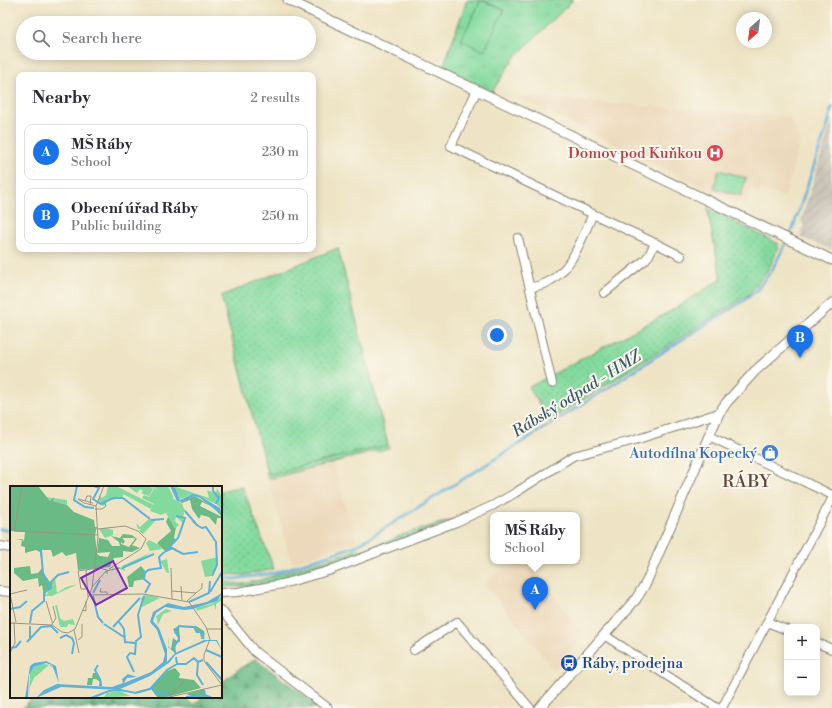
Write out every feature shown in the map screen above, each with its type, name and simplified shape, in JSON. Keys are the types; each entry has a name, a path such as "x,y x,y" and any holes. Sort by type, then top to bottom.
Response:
{"street":[{"path":"288,0 832,260"},
{"path":"477,90 451,146 681,256"},
{"path":"530,288 548,282 564,269 572,258 593,214"},
{"path":"518,238 552,383"},
{"path":"604,292 645,260 655,243"},
{"path":"540,708 636,599 646,583 719,413 755,371 832,303"},
{"path":"222,593 238,592 282,584 328,571 456,522 492,506 572,456 635,440 719,413"},
{"path":"709,436 832,495"},
{"path":"722,708 832,499"},
{"path":"0,546 10,548"},
{"path":"0,591 10,592"},
{"path":"222,611 255,652 328,708"},
{"path":"414,650 457,622 530,708"},
{"path":"767,622 784,629"},
{"path":"604,636 716,708"},
{"path":"820,644 832,649"}],"shaded area":[{"name":"Domov pod Kuňkou","path":"520,96 789,117 800,141 785,197 760,190 759,193 750,188 746,205 727,199 519,98"},
{"path":"832,120 832,250 800,237 804,225 801,221"},
{"path":"332,463 357,541 292,563 268,479"},
{"path":"507,564 530,564 584,636 554,670 484,583"}],"green space":[{"path":"467,0 573,0 514,58 492,92 443,67"},
{"path":"481,0 504,10 484,51 461,40"},
{"path":"719,170 746,178 741,196 714,188"},
{"path":"707,208 779,244 770,266 763,277 748,295 549,421 529,387 671,311 721,279"},
{"path":"338,248 388,445 271,474 267,472 221,296"},
{"path":"388,445 389,448 268,479 266,473 271,474"},
{"path":"242,486 274,569 244,575 222,574 222,491"},
{"path":"447,521 446,523 335,566 254,586 222,587 222,582 242,584 261,580 360,549 361,552 405,534"},
{"path":"255,659 321,708 22,708 33,698 184,698 193,705 202,698 222,698 222,682"}],"waterway":[{"name":"Rábský odpad - HMZ","path":"790,237 829,121 832,107"},
{"name":"Rábský odpad - HMZ","path":"222,578 235,579 275,573 358,545 745,300 757,290 772,270 787,241"},
{"name":"Rábský odpad - HMZ","path":"0,529 10,531"}],"place":[{"name":"Domov pod Kuňkou","path":"715,153"},
{"name":"Obecní úřad Ráby","path":"800,358"},
{"name":"Autodílna Kopecký","path":"770,453"},
{"name":"MŠ Ráby","path":"535,610"},
{"name":"Ráby, prodejna","path":"569,663"}],"district":[{"name":"RÁBY","path":"747,481"}]}
